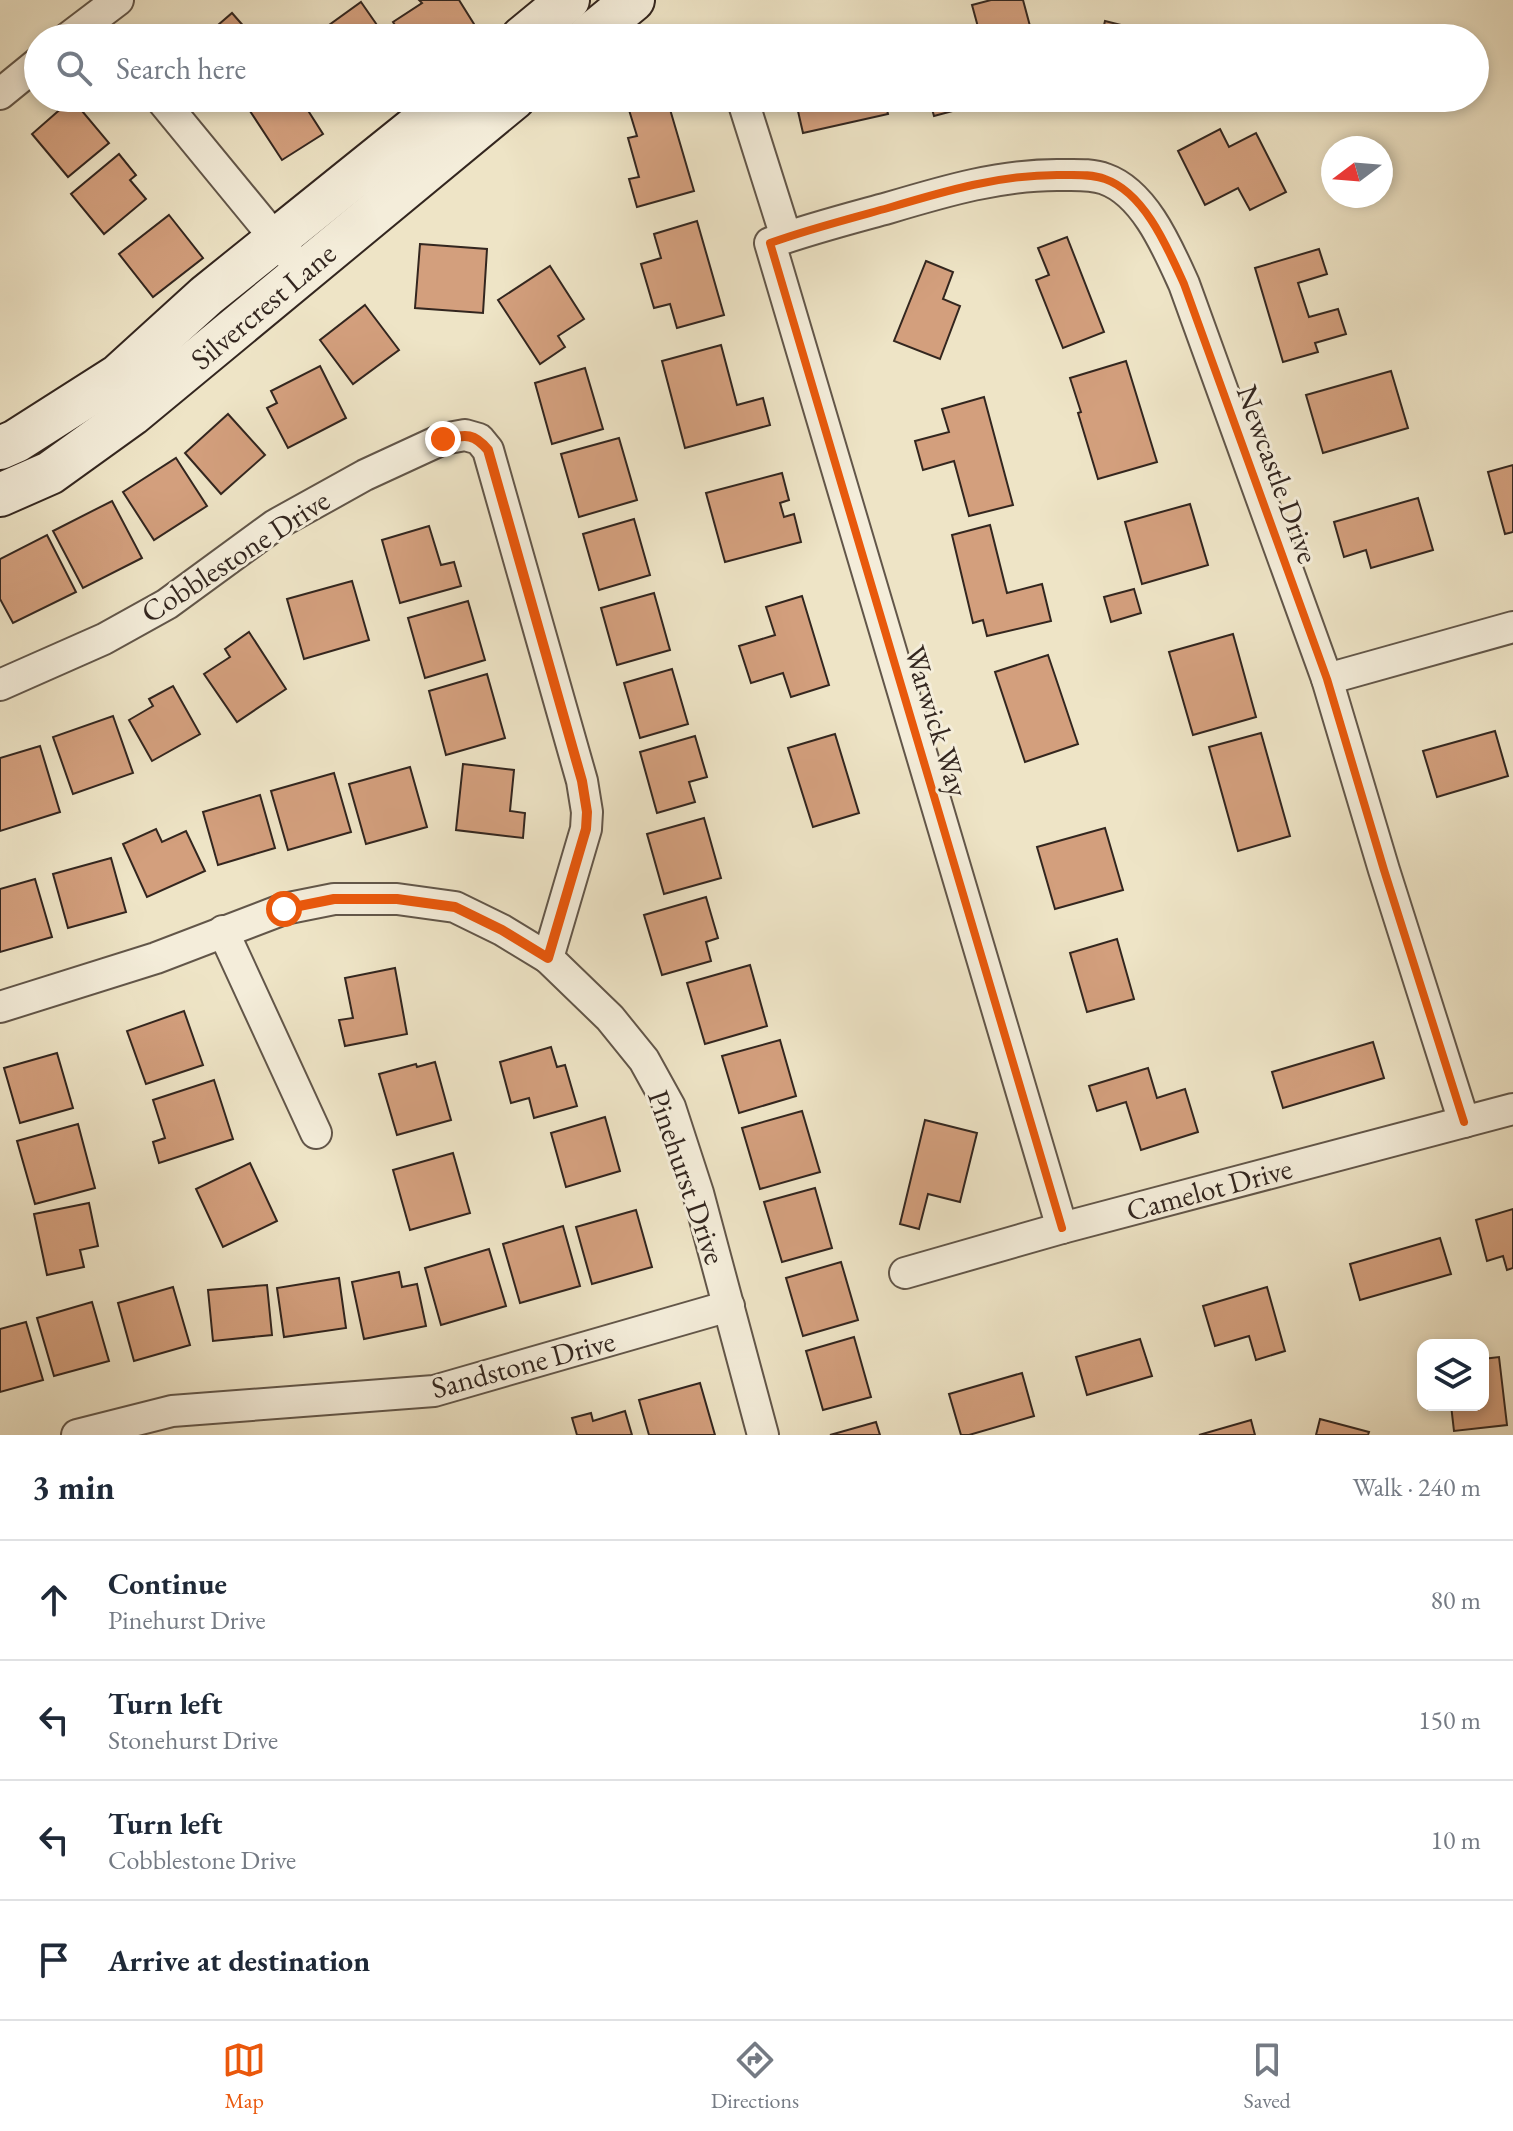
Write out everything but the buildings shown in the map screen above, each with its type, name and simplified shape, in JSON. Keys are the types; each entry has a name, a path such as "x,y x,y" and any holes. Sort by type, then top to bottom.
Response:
{"street":[{"path":"539,24 568,0"},
{"path":"604,24 633,0"},
{"path":"0,94 24,74"},
{"path":"171,112 303,272"},
{"name":"Silvercrest Lane","path":"0,448 118,376 206,296 435,112"},
{"name":"Silvercrest Lane","path":"0,495 50,473 132,414 497,112"},
{"path":"746,112 786,237"},
{"name":"Newcastle Drive","path":"786,237 974,183 1032,174 1105,179 1125,190 1147,213 1184,284 1327,679 1388,885 1464,1122"},
{"name":"Warwick Way","path":"786,237 770,243 1062,1228"},
{"name":"Cobblestone Drive","path":"0,685 104,639 167,604 275,525 365,475 443,439 465,435 479,439 488,450 585,796 586,829 548,958"},
{"path":"1327,679 1513,627"},
{"name":"Pinehurst Drive","path":"0,1007 156,958 284,909 334,899 397,899 455,907 502,930 548,958 610,1018 644,1060 670,1107 698,1193 763,1435"},
{"path":"223,931 316,1133"},
{"name":"Camelot Drive","path":"905,1273 1062,1228 1513,1109"},
{"name":"Sandstone Drive","path":"77,1435 172,1411 434,1391 729,1306"}],"cycle path":[{"path":"1062,1228 770,243 952,190 1040,175 1100,177 1132,196 1163,239 1184,284 1327,679 1464,1122"}],"route":[{"path":"284,909 334,899 397,899 455,907 502,930 548,958 586,829 587,812 582,781 488,450 479,439 465,435 443,439"}]}
